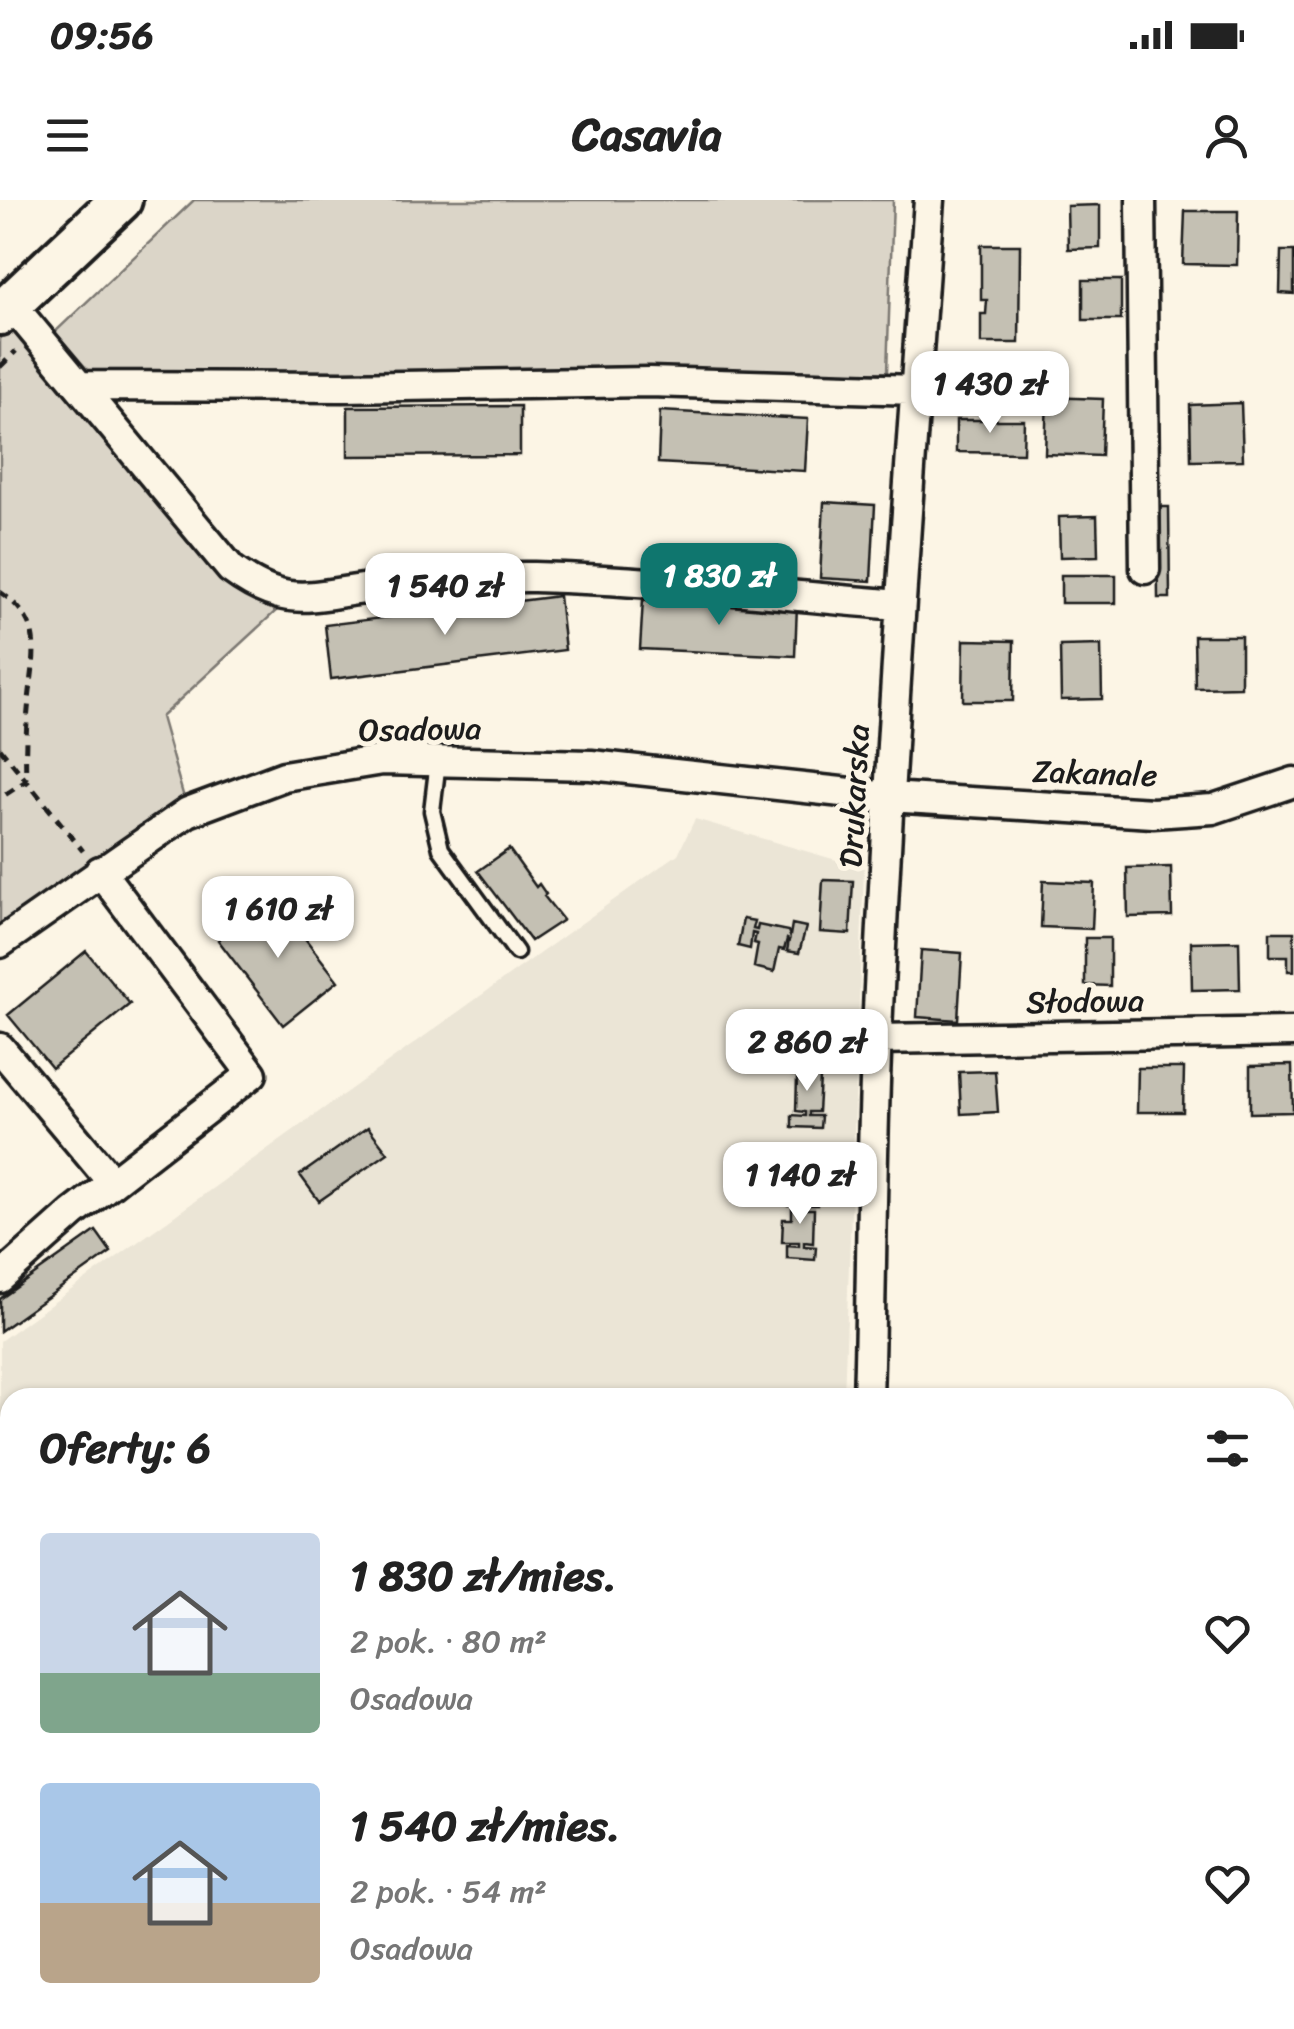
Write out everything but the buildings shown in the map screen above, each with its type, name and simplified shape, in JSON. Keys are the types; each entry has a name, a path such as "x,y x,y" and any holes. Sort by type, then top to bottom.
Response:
{"street":[{"path":"120,200 5,309 82,386 232,569 259,589 288,598 530,577 899,605"},
{"name":"Drukarska","path":"868,1388 876,1039 888,797 930,200"},
{"path":"1141,200 1145,569"},
{"path":"82,386 343,388 649,382 916,390"},
{"name":"Osadowa","path":"0,944 188,812 284,776 382,760 591,765 888,797"},
{"name":"Zakanale","path":"888,797 1153,813 1213,808 1294,782"},
{"path":"0,1278 112,1182 252,1074 100,871"},
{"name":"Słodowa","path":"876,1039 1294,1032"},
{"path":"0,1048 112,1182"}],"lane":[{"path":"438,761 432,811 441,849 516,952"}],"path":[{"path":"0,592 26,617 36,641 26,730 26,780"},
{"path":"0,748 100,871"},
{"path":"0,798 26,780"}],"shaded area":[{"path":"194,200 893,200 887,372 105,381 93,376 55,332"},
{"path":"11,304 231,569 289,599 161,717 188,812 0,943 0,314"},
{"path":"695,819 864,868 844,1388 0,1388 0,1341 678,854"}]}
